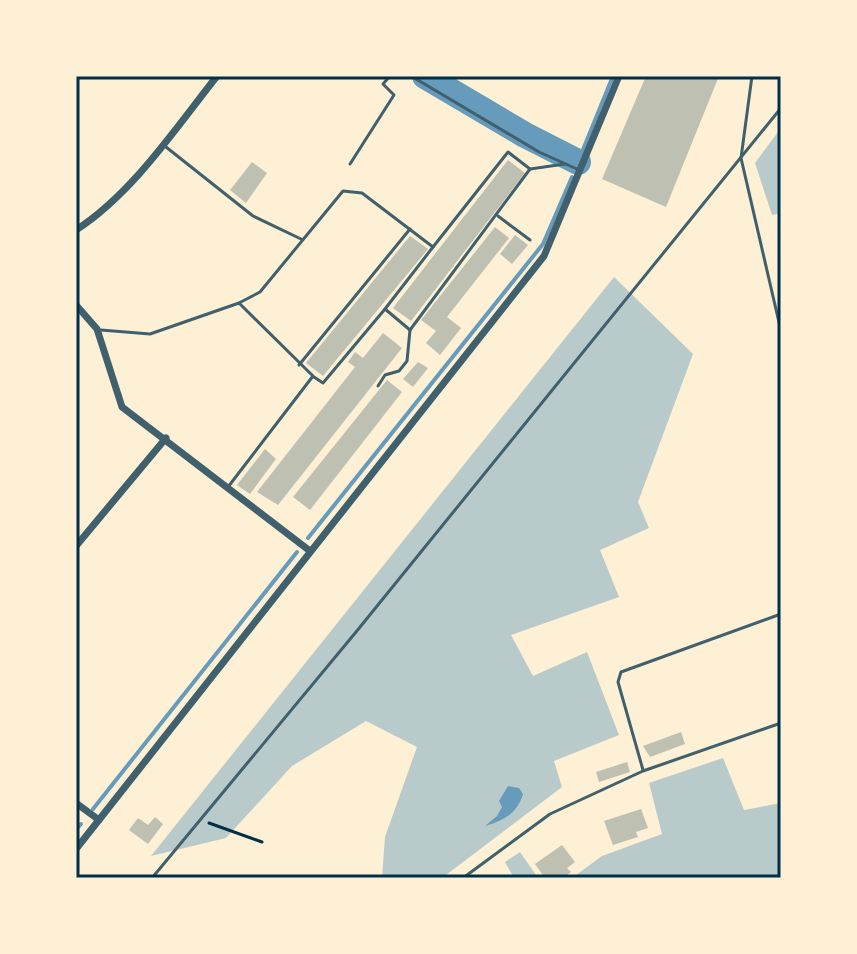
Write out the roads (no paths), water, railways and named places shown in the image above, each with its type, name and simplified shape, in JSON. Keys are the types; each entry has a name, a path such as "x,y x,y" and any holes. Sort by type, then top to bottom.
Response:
{"street":[{"path":"76,230 101,214 217,76"},
{"path":"76,849 544,256 619,76"},
{"path":"76,305 97,329 122,407 310,551"},
{"path":"76,546 166,438"},
{"path":"76,803 99,820"}],"lane":[{"path":"350,164 394,95 383,84 390,76"},
{"path":"411,76 539,152 580,170"},
{"path":"752,76 741,158 781,331"},
{"path":"152,878 781,108"},
{"path":"162,145 253,216 301,239"},
{"path":"239,303 299,365 323,383 508,152 530,169 565,164"},
{"path":"378,386 385,375 399,371 407,361 410,330 530,169"},
{"path":"97,329 150,334 239,303 260,292 343,191 362,193 433,247"},
{"path":"497,215 530,240"},
{"path":"299,365 410,229"},
{"path":"385,309 410,330"},
{"path":"228,487 313,376"},
{"path":"643,771 618,682 621,672 781,614"},
{"path":"463,878 550,814 643,771 781,723"}],"water":[{"path":"508,786 519,788 523,794 517,807 504,819 485,826 497,816 502,807 499,801"}],"waterway":[{"path":"425,76 525,135 578,162"},
{"path":"578,162 613,76"},
{"path":"308,538 543,244 572,177"},
{"path":"93,809 297,552"},
{"path":"76,829 81,824"}]}
